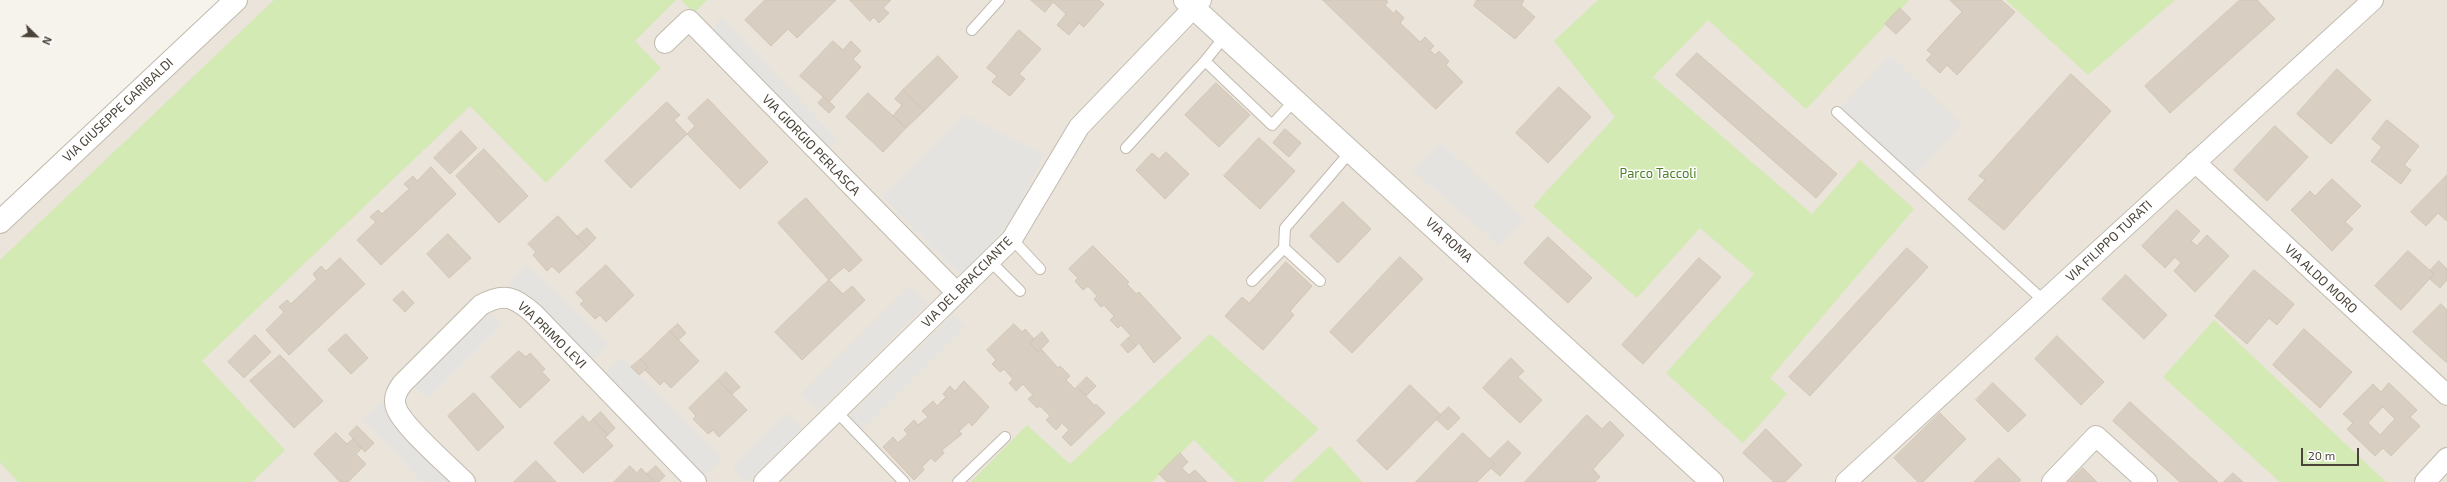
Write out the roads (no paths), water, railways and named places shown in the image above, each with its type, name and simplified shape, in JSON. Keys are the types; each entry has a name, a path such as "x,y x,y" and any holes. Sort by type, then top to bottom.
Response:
{"street":[{"name":"VIA GIUSEPPE GARIBALDI","path":"0,222 236,0"},
{"name":"VIA FILIPPO TURATI","path":"1846,482 2373,0"},
{"name":"VIA ROMA","path":"1193,3 1225,36 1712,482"},
{"name":"VIA DEL BRACCIANTE","path":"764,482 1012,240 1079,127 1193,3"},
{"name":"VIA GIORGIO PERLASCA","path":"665,43 689,20 957,293"},
{"name":"VIA ALDO MORO","path":"2195,162 2447,395"},
{"name":"VIA PRIMO LEVI","path":"465,482 405,421 396,408 395,400 402,384 481,305 492,299 502,297 514,299 534,314 696,482"},
{"path":"2052,482 2096,436 2147,482"},
{"path":"2424,482 2447,458"}],"lane":[{"path":"972,30 999,0"},
{"path":"1126,148 1205,61 1225,36"},
{"path":"1205,61 1272,124 1295,100"},
{"path":"1837,112 2044,301"},
{"path":"1252,281 1284,248 1285,228 1351,150"},
{"path":"1012,240 1040,269"},
{"path":"1284,248 1320,281"},
{"path":"990,261 1020,291"},
{"path":"836,412 904,482"},
{"path":"958,482 1005,437"}],"park label":[{"name":"Parco Taccoli","path":"1658,174"}]}
